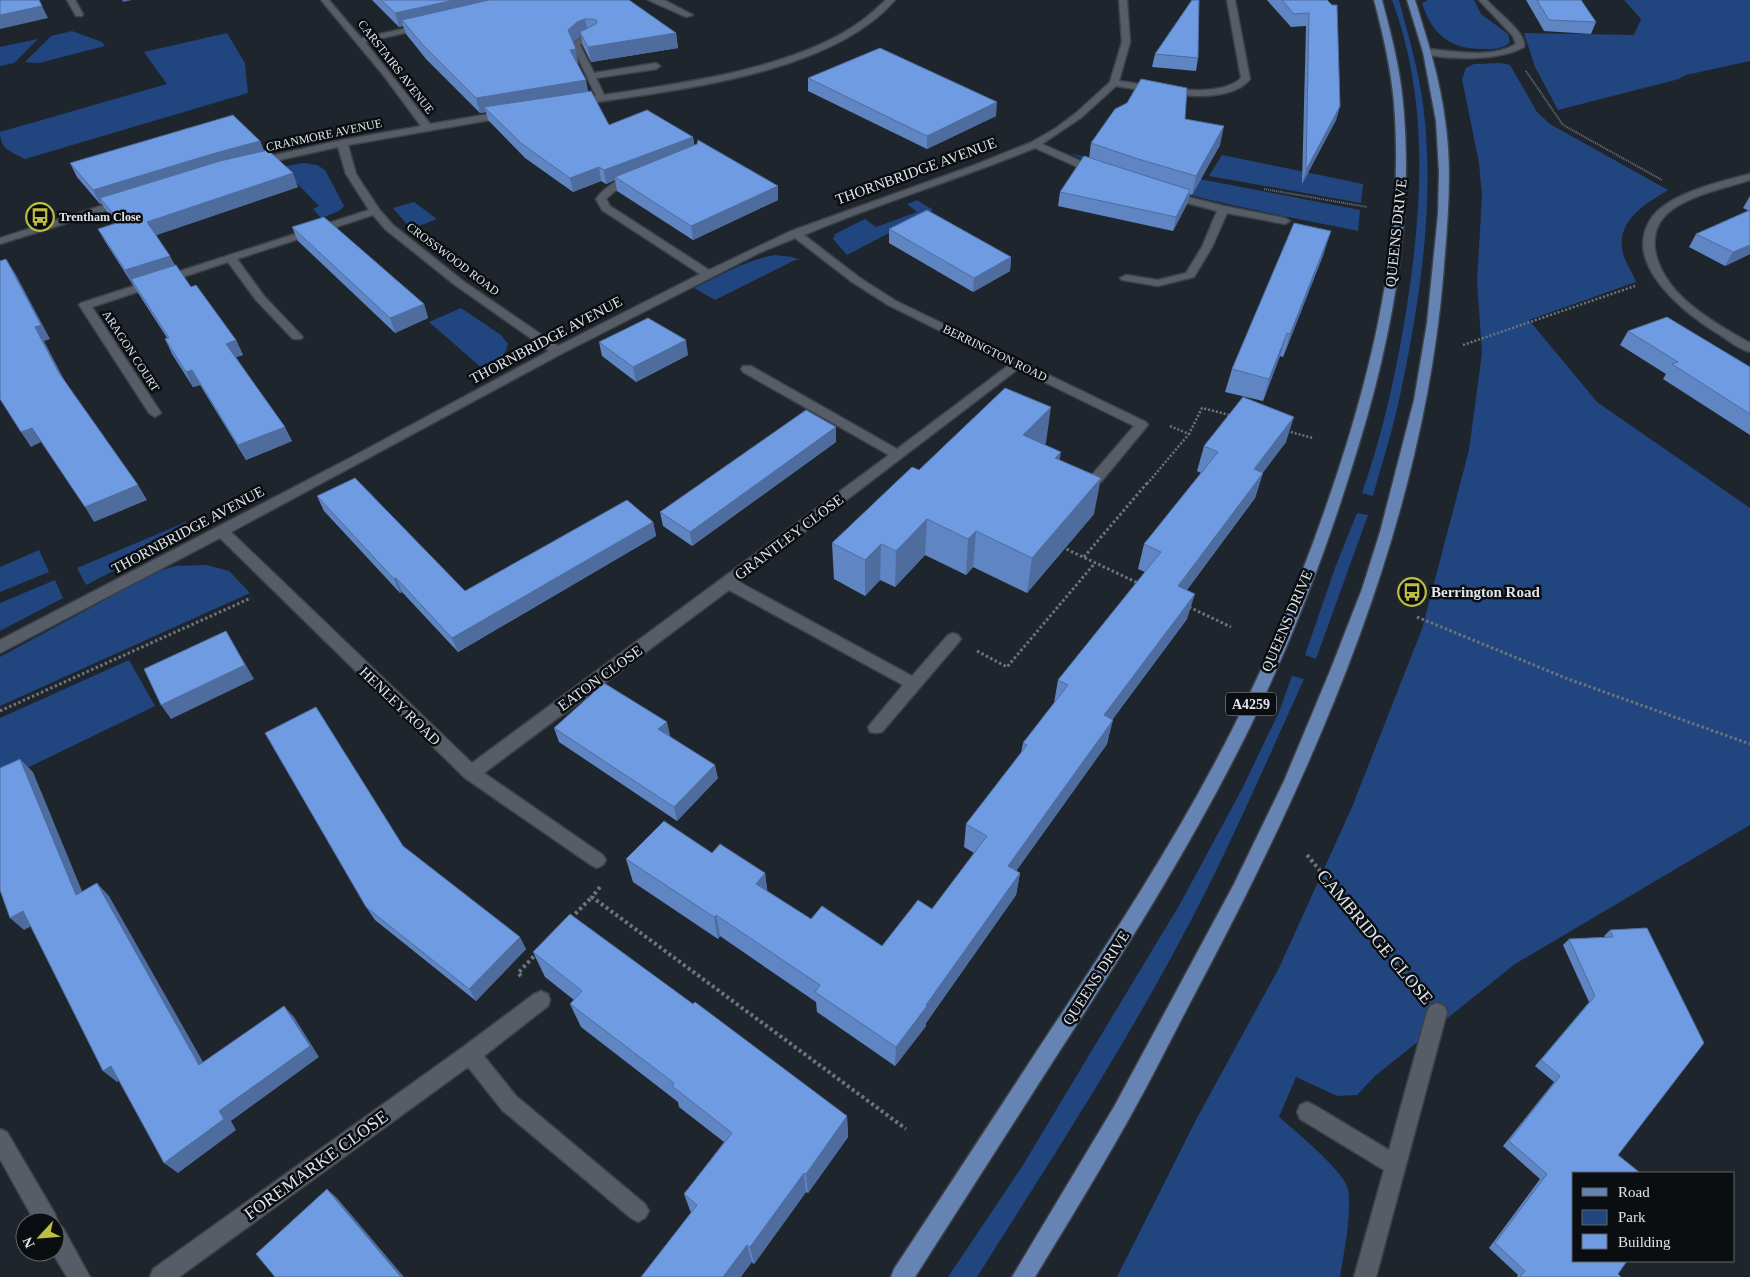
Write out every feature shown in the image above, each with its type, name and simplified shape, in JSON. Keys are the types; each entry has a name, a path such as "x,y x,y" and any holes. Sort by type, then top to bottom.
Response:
{"main road":[{"name":"QUEENS DRIVE","path":"902,1277 1111,955 1174,852 1244,720 1306,579 1355,438 1380,344 1397,253 1403,169 1400,104 1393,57 1378,0"},
{"path":"1023,1277 1122,1112 1240,890 1292,781 1338,671 1369,589 1387,532 1418,408 1433,323 1443,214 1444,172 1441,121 1427,52 1410,0"}],"street":[{"path":"71,0 79,14"},
{"name":"CARSTAIRS AVENUE","path":"325,0 360,41 427,127"},
{"path":"652,0 660,1 688,15"},
{"path":"564,104 725,77 782,61 844,35 865,22 891,0"},
{"path":"1123,0 1126,42 1114,83 1169,90 1214,92 1242,85 1246,79 1231,0"},
{"path":"1427,52 1489,53 1506,52 1518,48 1521,44 1517,35 1491,12 1483,0"},
{"path":"360,41 432,24"},
{"path":"594,36 579,41 576,45 601,98"},
{"path":"590,76 656,66"},
{"name":"THORNBRIDGE AVENUE","path":"0,647 557,351 795,233 1035,144 1059,130 1079,115 1114,83"},
{"name":"CRANMORE AVENUE","path":"250,164 342,143 520,112"},
{"name":"CROSSWOOD ROAD","path":"342,143 351,174 375,211 401,239 557,351"},
{"path":"1035,144 1066,160 1106,175"},
{"path":"644,174 610,188 601,198 602,204 709,275"},
{"path":"1750,176 1674,204 1655,221 1650,232 1651,260 1675,295 1698,315 1750,348"},
{"path":"1159,193 1223,209 1285,221"},
{"path":"0,241 135,198"},
{"path":"1126,278 1158,283 1190,275 1207,247 1223,209"},
{"name":"ARAGON COURT","path":"155,413 85,305 375,211"},
{"name":"BERRINGTON ROAD","path":"795,233 856,280 892,302 1142,425"},
{"path":"230,258 260,298 297,337"},
{"name":"GRANTLEY CLOSE","path":"914,684 728,583 1018,364"},
{"path":"747,369 898,455"},
{"path":"1096,479 1142,425"},
{"name":"HENLEY ROAD","path":"221,531 471,773 597,860"},
{"name":"EATON CLOSE","path":"471,773 728,583"},
{"path":"876,727 953,639"},
{"name":"FOREMARKE CLOSE","path":"162,1277 542,1000"},
{"name":"CAMBRIDGE CLOSE","path":"1365,1277 1437,1012"},
{"path":"470,1054 509,1103 638,1210"},
{"path":"1308,1112 1394,1165"},
{"path":"3,1152 41,1212"},
{"path":"65,1253 79,1277"}],"path":[{"path":"1526,70 1563,125 1692,197"},
{"path":"1463,346 1643,283 1666,283"},
{"path":"1084,558 1189,434 1202,408 1239,418"},
{"path":"1142,425 1150,417 1189,434"},
{"path":"1285,430 1313,438"},
{"path":"1057,545 1146,587"},
{"path":"953,639 1007,667 1095,563"},
{"path":"0,711 276,586"},
{"path":"1189,607 1231,627"},
{"path":"1417,617 1576,682 1750,744"},
{"name":"CAMBRIDGE CLOSE","path":"1307,855 1437,1012"},
{"path":"565,924 615,872 597,860"},
{"path":"592,897 906,1130"},
{"path":"538,952 518,973 542,1000"}],"green space":[{"path":"1392,0 1399,0 1421,91 1427,141 1428,179 1423,255 1413,331 1395,417 1373,496 1362,493 1384,421 1400,348 1413,261 1419,186 1417,111 1412,73 1404,37"},
{"path":"1428,0 1474,0 1481,14 1508,34 1510,42 1495,49 1473,49 1453,43 1437,32 1431,24 1422,3"},
{"path":"1624,0 1750,0 1750,61 1686,75 1679,79 1558,110 1535,67 1524,33 1634,35 1641,19"},
{"path":"72,31 102,42 105,46 39,63 25,62 51,36"},
{"path":"227,33 245,63 248,93 25,159 7,149 0,138 0,132 167,84 144,52"},
{"path":"38,39 14,63 0,66 0,47"},
{"path":"1501,63 1510,65 1537,112 1550,124 1668,190 1649,202 1633,216 1623,234 1624,257 1636,282 1529,320 1597,402 1750,508 1750,825 1515,964 1375,1076 1357,1095 1337,1096 1296,1077 1279,1117 1329,1162 1338,1172 1348,1189 1348,1221 1340,1277 1117,1277 1197,1118 1279,968 1352,807 1422,629 1469,450 1482,353 1477,282 1482,196 1479,163 1462,79 1466,68 1474,64"},
{"path":"1071,154 1360,210 1358,231 1249,209 1176,191 1140,181"},
{"path":"1222,155 1363,184 1361,203 1209,176"},
{"path":"304,163 317,165 325,170 344,206 339,211 321,218 313,209 319,206 281,167"},
{"path":"917,200 933,210 847,255 833,239 835,234 865,219 876,227 917,212 907,204"},
{"path":"414,202 437,219 411,229 393,208"},
{"path":"775,255 800,260 795,260 715,300 694,288 743,264"},
{"path":"461,308 501,335 508,344 502,356 483,369 429,322"},
{"path":"1357,513 1368,515 1316,659 1305,655 1335,568"},
{"path":"186,522 187,533 86,585 77,568"},
{"path":"39,550 49,572 0,592 0,567"},
{"path":"207,565 229,571 250,593 0,706 0,657 158,571 176,566"},
{"path":"55,580 63,598 0,631 0,603"},
{"path":"129,660 155,706 0,781 0,718"},
{"path":"1292,676 1304,679 1229,844 1197,909 1132,1027 1082,1111 977,1277 948,1277 1023,1165 1180,904 1242,789 1279,712"}],"building":[{"path":"0,0 39,0 42,6 0,15"},
{"path":"381,0 454,0 395,13"},
{"path":"489,0 629,0 676,33 588,47 580,32 596,24 597,21 585,19 577,22 568,30 576,49 570,50 586,80 476,98 422,44 402,20"},
{"path":"1192,0 1199,0 1198,58 1155,54"},
{"path":"1282,0 1327,0 1332,5 1337,5 1340,106 1306,170 1309,13 1294,14"},
{"path":"1537,0 1581,0 1596,22 1549,20"},
{"path":"880,48 997,102 927,136 808,78"},
{"path":"1141,79 1187,88 1185,119 1224,126 1196,176 1091,143 1115,109 1127,103"},
{"path":"591,91 609,125 647,110 693,137 604,170 599,167 570,178 522,144 484,107"},
{"path":"233,115 260,141 93,190 70,163"},
{"path":"698,140 778,186 691,226 615,177 697,144"},
{"path":"268,150 293,173 147,222 170,256 125,270 98,229 120,222 100,198 220,161"},
{"path":"1084,156 1190,190 1176,217 1060,192"},
{"path":"927,210 1011,257 974,278 889,229"},
{"path":"1750,210 1750,245 1733,252 1696,234"},
{"path":"324,217 424,304 390,318 292,227"},
{"path":"1294,223 1331,231 1290,334 1287,333 1269,379 1232,369"},
{"path":"6,259 41,325 35,327 59,373 138,485 85,507 32,428 21,432 0,399 0,261"},
{"path":"176,265 191,287 196,285 236,340 226,344 285,427 238,445 192,370 186,372 165,339 169,338 131,279"},
{"path":"1667,317 1750,367 1750,414 1672,364 1678,362 1628,331"},
{"path":"648,318 686,340 633,367 599,342"},
{"path":"1005,388 1051,407 1023,435 1061,452 1055,458 1101,478 1032,558 976,531 968,539 927,519 896,551 881,544 865,560 832,543 912,467 919,470"},
{"path":"1243,397 1294,417 1254,469 1263,473 1178,586 1195,594 1104,715 1113,720 1008,866 1020,873 896,1047 815,992 820,985 716,915 714,917 626,859 664,821 712,853 720,844 765,873 756,884 811,919 822,906 882,946 918,900 932,909 987,836 966,824 1027,745 1023,743 1068,685 1058,680 1161,552 1144,544 1218,452 1204,446"},
{"path":"806,410 836,427 690,532 660,512"},
{"path":"355,478 465,591 627,500 653,522 452,638 317,496"},
{"path":"226,631 245,665 161,705 144,669"},
{"path":"604,683 667,722 658,729 715,765 674,807 554,728"},
{"path":"316,707 403,846 520,937 469,989 366,907 265,733"},
{"path":"20,759 76,895 97,883 199,1065 284,1006 310,1046 219,1111 224,1119 164,1163 111,1066 103,1071 23,911 10,918 0,890 0,768"},
{"path":"570,914 693,1004 695,1002 847,1116 806,1174 804,1173 750,1247 747,1245 723,1277 641,1277 697,1205 684,1194 732,1133 672,1086 674,1083 570,1004 582,991 533,952"},
{"path":"1647,928 1704,1043 1618,1155 1639,1172 1572,1172 1572,1262 1626,1262 1618,1274 1621,1277 1520,1277 1525,1271 1495,1243 1547,1174 1509,1141 1560,1076 1541,1060 1595,996 1569,939 1613,937 1610,930"},
{"path":"327,1189 401,1277 275,1277 256,1254"}],"place":[{"name":"Trentham Close","path":"40,217"},
{"name":"Berrington Road","path":"1412,592"}]}
